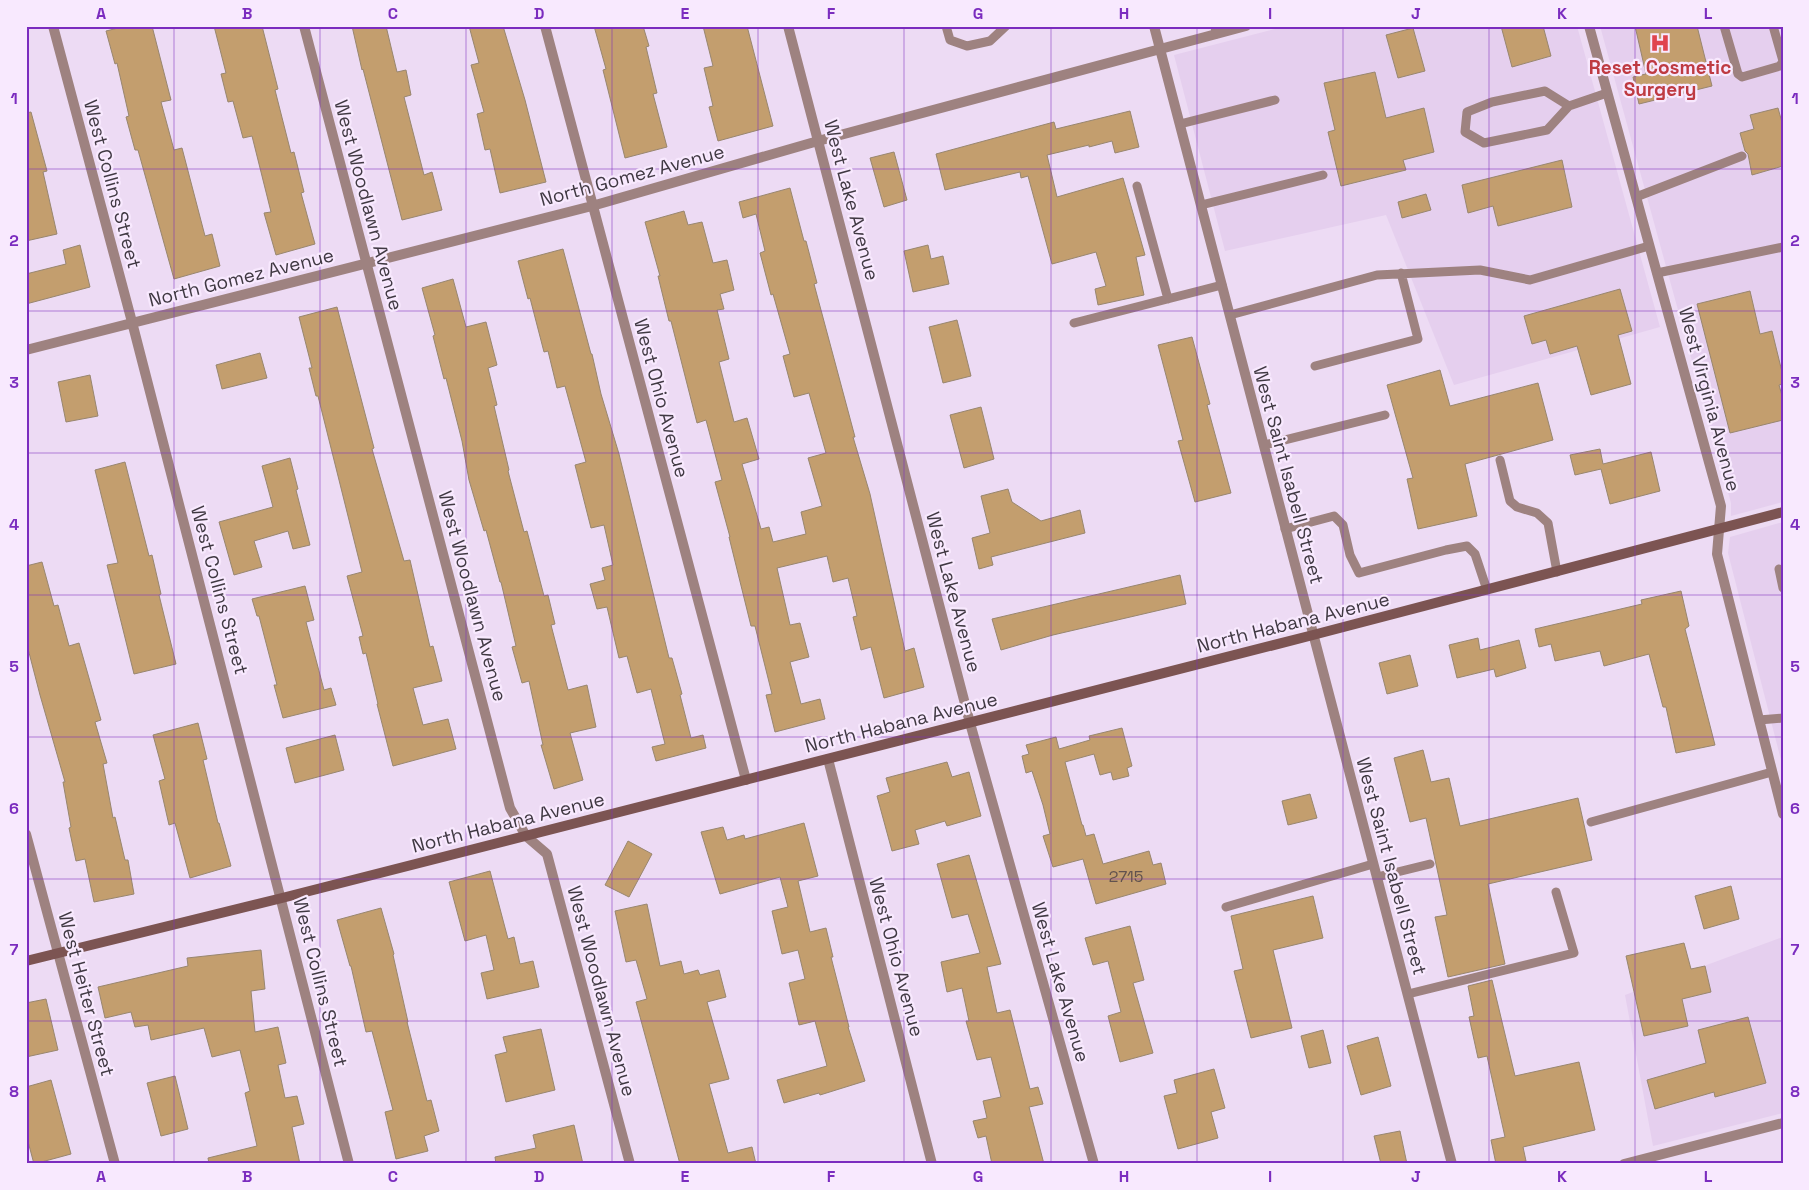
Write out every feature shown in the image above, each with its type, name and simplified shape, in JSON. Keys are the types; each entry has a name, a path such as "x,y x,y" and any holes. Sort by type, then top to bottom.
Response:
{"street":[{"name":"West Collins Street","path":"53,26 282,898 349,1164"},
{"name":"West Woodlawn Avenue","path":"304,26 510,808 526,836 547,854 630,1164"},
{"name":"West Ohio Avenue","path":"545,26 746,780"},
{"name":"West Lake Avenue","path":"788,26 970,723 1094,1164"},
{"name":"West Saint Isabell Street","path":"1154,26 1452,1164"},
{"name":"North Gomez Avenue","path":"26,350 592,206 818,141 1160,48 1215,30 1246,26"},
{"name":"West Virginia Avenue","path":"1589,26 1721,506 1717,554 1783,814"},
{"name":"North Habana Avenue","path":"26,961 970,723 1783,512"},
{"name":"West Ohio Avenue","path":"828,759 932,1164"},
{"name":"West Heiter Street","path":"26,834 115,1164"},
{"path":"1624,1164 1783,1123"}],"lane":[{"path":"946,26 950,40 968,46 990,40 1006,26"},
{"path":"1724,26 1738,74 1742,77 1780,66 1782,61 1773,26"},
{"path":"1569,106 1545,91 1492,102 1467,112 1465,132 1484,143 1547,130 1569,106 1607,93"},
{"path":"1180,124 1276,100"},
{"path":"1636,197 1742,156"},
{"path":"1201,205 1323,175"},
{"path":"1137,186 1168,298"},
{"path":"1230,315 1377,275 1480,270 1530,280 1649,246"},
{"path":"1657,273 1783,247"},
{"path":"1315,366 1418,339 1401,273"},
{"path":"1074,323 1222,285"},
{"path":"1264,445 1385,415"},
{"path":"1500,460 1510,501 1517,507 1538,513 1548,523 1556,572"},
{"path":"1286,529 1334,516 1342,526 1350,555 1359,573 1467,546 1475,554 1486,590"},
{"path":"1779,569 1783,588"},
{"path":"1759,720 1783,718"},
{"path":"1591,822 1772,772"},
{"path":"1226,907 1373,864"},
{"path":"1377,878 1430,864"},
{"path":"1408,994 1574,953 1556,892"}],"shaded area":[{"path":"1287,26 1577,26 1660,327 1454,385 1386,215 1225,251 1174,55"},
{"path":"1600,26 1783,26 1783,502 1731,516 1731,503"},
{"path":"1783,522 1783,768 1728,553 1730,537"},
{"path":"1783,937 1783,1113 1653,1146 1625,995"}],"building":[{"path":"126,26 152,26 171,100 161,102 174,150 182,148 205,236 212,234 220,266 174,279 138,150 135,150 126,117 129,116 117,63 115,64 106,31"},
{"path":"214,26 262,26 278,89 275,90 291,153 294,152 304,192 301,193 315,244 276,255 264,213 271,212 252,136 243,138 233,101 228,102 221,74 226,73"},
{"path":"352,26 386,26 397,72 406,70 411,95 404,97 424,175 432,172 442,210 402,220"},
{"path":"469,26 503,26 525,100 546,182 500,193 490,149 485,150 477,114 484,112 471,65 479,63"},
{"path":"594,26 643,26 649,46 646,47 657,93 653,94 667,147 625,158 603,70 606,69"},
{"path":"703,26 747,26 773,126 718,141 709,107 713,106 704,68 713,66"},
{"path":"1501,26 1543,26 1551,56 1512,67"},
{"path":"1635,26 1697,26 1712,86 1639,104 1633,77 1646,74"},
{"path":"1413,28 1425,71 1398,78 1386,35"},
{"path":"1375,72 1386,118 1424,108 1434,152 1403,160 1406,170 1341,186 1328,132 1335,130 1324,83"},
{"path":"1778,108 1783,126 1783,166 1752,175 1748,154 1745,151 1740,133 1754,129 1750,115"},
{"path":"1130,111 1139,147 1115,153 1112,141 1047,155 1057,197 1123,178 1145,255 1136,257 1144,295 1098,305 1095,289 1106,286 1096,252 1052,264 1028,176 1021,178 1020,172 945,190 936,154 1054,122 1056,129"},
{"path":"31,112 47,171 43,172 57,234 26,241 26,113"},
{"path":"894,152 907,200 884,207 870,158"},
{"path":"1562,160 1572,207 1498,226 1493,206 1468,213 1462,185"},
{"path":"790,188 817,283 814,284 855,437 853,437 870,494 905,651 914,648 924,687 884,698 871,647 861,650 853,617 857,616 848,578 833,582 827,556 777,568 790,625 800,623 809,657 790,662 801,704 820,699 825,719 775,732 766,695 772,694 755,626 751,626 715,482 722,480 706,420 697,423 671,321 669,321 658,276 660,276 645,222 684,211 688,225 702,222 713,263 727,260 734,290 720,294 724,309 717,310 729,359 719,362 734,422 747,418 759,459 742,464 761,529 769,527 773,542 806,534 801,512 822,506 808,458 826,453 809,393 794,397 783,356 790,354 760,253 765,251 756,214 743,218 739,202"},
{"path":"1426,194 1431,210 1402,218 1398,202"},
{"path":"80,245 90,287 26,304 26,274 66,264 63,250"},
{"path":"928,245 931,259 943,256 949,284 913,292 904,251"},
{"path":"563,249 601,394 619,454 669,658 672,658 682,694 680,695 691,738 703,735 706,748 656,761 652,747 665,744 651,689 637,693 627,656 619,658 607,607 597,609 590,584 605,580 602,568 613,565 604,525 591,528 575,465 586,462 565,386 557,388 548,351 544,352 518,261"},
{"path":"453,279 466,327 486,322 497,365 488,368 497,405 494,406 524,532 527,531 544,596 548,595 555,624 551,625 568,690 587,685 596,727 570,733 583,780 554,789 541,745 543,745 529,681 522,683 512,647 516,646 501,582 469,480 462,441 446,378 444,379 433,336 435,335 422,288"},
{"path":"1620,289 1632,331 1618,335 1631,384 1591,395 1577,346 1550,354 1546,340 1532,344 1524,316"},
{"path":"1750,291 1760,334 1772,331 1783,376 1783,384 1779,385 1783,399 1783,420 1730,433 1697,304"},
{"path":"337,307 374,448 372,449 404,561 410,560 430,647 433,646 442,681 413,688 423,725 448,719 456,749 393,766 366,653 363,654 359,637 363,636 347,576 362,572 318,396 316,396 309,368 312,368 299,317"},
{"path":"957,320 971,376 943,383 929,327"},
{"path":"1192,337 1210,404 1207,405 1231,493 1195,502 1178,441 1183,440 1158,345"},
{"path":"260,353 267,378 222,389 216,365"},
{"path":"1440,370 1450,406 1538,383 1553,440 1465,464 1477,516 1418,529 1407,479 1413,478 1387,385"},
{"path":"90,375 98,416 66,422 58,382"},
{"path":"981,407 994,459 964,468 950,415"},
{"path":"1600,449 1603,464 1651,452 1660,491 1610,504 1601,469 1575,475 1570,455"},
{"path":"290,458 310,545 293,549 288,531 254,541 262,567 234,575 219,522 273,507 262,466"},
{"path":"125,462 149,556 152,555 161,594 159,595 176,664 134,674 107,565 118,563 95,470"},
{"path":"1008,489 1012,502 1041,521 1080,510 1085,533 991,557 993,565 979,569 972,538 990,533 981,496"},
{"path":"42,562 54,606 58,605 69,646 79,643 101,720 95,722 107,763 103,764 113,818 115,817 125,860 128,860 134,894 94,902 85,859 76,861 69,828 71,827 63,782 65,782 26,641 26,566"},
{"path":"1180,575 1186,604 1053,635 1001,650 992,619"},
{"path":"305,586 314,620 306,622 324,690 331,688 336,705 283,718 274,685 277,685 259,616 257,616 252,599"},
{"path":"1681,591 1689,626 1685,629 1715,745 1676,753 1666,707 1663,707 1649,654 1604,666 1600,651 1555,661 1551,644 1539,647 1535,629 1642,604 1641,600"},
{"path":"1478,638 1480,650 1519,640 1526,668 1496,677 1494,669 1457,678 1449,645"},
{"path":"1410,655 1418,686 1387,694 1379,663"},
{"path":"198,723 207,759 203,760 218,823 231,866 190,878 175,823 169,825 159,781 165,779 153,735"},
{"path":"1122,728 1132,766 1127,768 1129,776 1113,780 1111,772 1100,775 1094,754 1065,762 1082,825 1086,836 1094,834 1103,864 1149,851 1153,865 1161,863 1166,884 1096,904 1083,859 1053,867 1043,836 1050,834 1043,805 1032,771 1026,773 1022,756 1029,754 1026,745 1056,737 1059,749 1090,740 1089,736"},
{"path":"335,735 344,770 295,783 286,748"},
{"path":"1423,750 1431,782 1449,778 1460,826 1578,798 1592,860 1488,884 1505,964 1448,977 1435,917 1447,915 1426,818 1410,822 1394,758"},
{"path":"947,762 952,777 969,772 981,816 947,826 945,821 915,830 919,844 892,851 877,796 890,792 886,778"},
{"path":"1310,794 1317,818 1288,825 1282,801"},
{"path":"804,823 818,876 798,881 810,932 826,928 848,1027 865,1081 820,1095 819,1093 784,1103 777,1080 827,1066 815,1021 799,1025 789,983 805,979 798,950 782,954 772,911 788,907 780,877 720,894 701,832 723,827 727,840 744,835 745,839"},
{"path":"628,841 652,854 629,897 605,885"},
{"path":"969,855 1001,964 987,967 997,1013 1010,1010 1030,1089 1038,1087 1043,1104 1029,1107 1044,1164 992,1164 986,1136 978,1138 973,1121 987,1118 983,1101 1001,1097 991,1057 977,1060 966,1021 969,1021 962,988 947,992 941,962 980,953 968,914 952,918 937,864"},
{"path":"490,871 508,939 514,937 520,964 533,961 539,987 487,999 481,973 494,970 486,935 465,941 449,882"},
{"path":"1731,886 1739,919 1704,929 1695,896"},
{"path":"1313,896 1323,938 1273,950 1292,1028 1251,1038 1234,971 1243,969 1231,916"},
{"path":"647,904 660,966 681,961 684,974 698,970 700,975 719,970 726,997 707,1002 729,1079 709,1084 728,1153 752,1147 756,1164 680,1164 636,1002 647,999 636,960 626,962 615,911"},
{"path":"381,908 394,954 407,1022 427,1101 431,1100 439,1131 424,1136 428,1151 396,1159 385,1112 393,1110 372,1031 366,1032 351,966 337,920"},
{"path":"1130,926 1144,980 1133,983 1153,1053 1120,1062 1108,1016 1121,1012 1108,961 1093,965 1085,938"},
{"path":"1684,943 1691,969 1705,966 1711,992 1682,999 1688,1026 1644,1036 1626,956"},
{"path":"261,950 265,989 251,991 255,1032 278,1027 286,1063 278,1065 285,1098 297,1096 304,1124 292,1127 300,1164 209,1164 208,1158 257,1146 245,1093 250,1091 240,1050 212,1057 204,1028 151,1040 148,1025 135,1027 131,1012 105,1018 98,987 188,966 187,958"},
{"path":"1492,980 1515,1076 1579,1062 1595,1130 1523,1147 1526,1161 1512,1164 1496,1164 1491,1140 1505,1137 1487,1056 1478,1058 1469,1017 1474,1016 1468,986"},
{"path":"46,999 58,1050 26,1057 26,1003"},
{"path":"1748,1017 1766,1083 1715,1097 1714,1092 1655,1109 1647,1080 1706,1063 1698,1030"},
{"path":"541,1029 555,1090 506,1102 495,1055 507,1052 503,1037"},
{"path":"1323,1030 1331,1063 1309,1068 1301,1036"},
{"path":"1378,1037 1391,1086 1361,1095 1347,1046"},
{"path":"1214,1069 1225,1108 1211,1112 1218,1138 1178,1149 1164,1096 1177,1093 1174,1080"},
{"path":"175,1076 188,1129 161,1136 147,1083"},
{"path":"51,1080 71,1154 34,1164 26,1134 26,1087"},
{"path":"574,1125 583,1164 496,1164 495,1157 536,1148 533,1135"},
{"path":"1400,1131 1407,1164 1381,1164 1374,1136"}],"place":[{"name":"Reset Cosmetic Surgery","path":"1660,43"}]}
